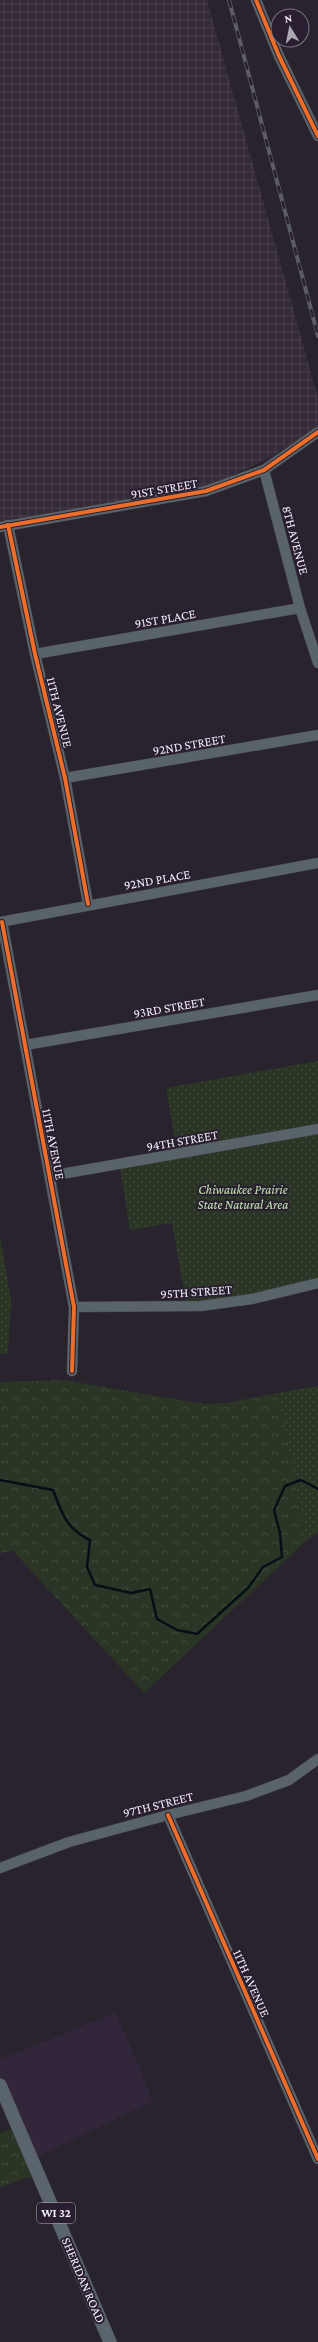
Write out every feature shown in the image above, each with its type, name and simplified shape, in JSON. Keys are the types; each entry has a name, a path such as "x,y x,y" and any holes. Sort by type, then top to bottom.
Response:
{"main road":[{"name":"SHERIDAN ROAD","path":"0,2085 110,2342"}],"street":[{"path":"256,0 279,56 318,136"},
{"name":"91ST STREET","path":"4,526 206,491 264,470 318,432"},
{"name":"8TH AVENUE","path":"264,470 300,608 318,663"},
{"name":"11TH AVENUE","path":"4,526 65,778 88,904"},
{"name":"91ST PLACE","path":"35,654 300,608"},
{"name":"92ND STREET","path":"65,778 318,735"},
{"name":"92ND PLACE","path":"1,922 88,904 318,863"},
{"name":"11TH AVENUE","path":"1,922 74,1307 72,1371"},
{"name":"93RD STREET","path":"25,1045 318,995"},
{"name":"94TH STREET","path":"50,1176 318,1129"},
{"name":"95TH STREET","path":"74,1307 201,1306 252,1299 318,1283"},
{"name":"97TH STREET","path":"0,1868 69,1842 168,1814 246,1796 289,1780 318,1759"},
{"name":"11TH AVENUE","path":"168,1814 318,2159"}],"shaded area":[{"path":"0,0 207,0 318,398 318,426 271,457 229,477 203,486 0,524"},
{"path":"116,2012 153,2101 35,2158 0,2077 0,2060"}],"green space":[{"name":"Chiwaukee Prairie State Natural Area","path":"318,1061 318,1279 239,1298 186,1303 172,1223 130,1230 120,1168 178,1158 166,1088"},
{"path":"0,1236 11,1300 8,1354 0,1354"},
{"path":"64,1380 204,1404 225,1403 279,1393 306,1541 144,1693 13,1551 0,1553 0,1382"},
{"path":"318,1386 318,1533 306,1541 279,1393"},
{"path":"12,2129 32,2176 0,2187 0,2133"}],"waterway":[{"path":"0,1480 53,1490 66,1520 75,1531 90,1540 87,1567 95,1585 131,1593 150,1589 157,1619 177,1630 197,1634 248,1588 263,1567 282,1557 280,1533 274,1510 285,1486 301,1480 318,1489"}],"railway":[{"path":"229,0 318,336"}],"cycle path":[{"path":"256,0 279,56 318,136"},
{"path":"0,527 206,491 264,470 318,432"},
{"path":"8,525 35,654 65,778 88,904"},
{"path":"2,922 74,1307 72,1371"},
{"path":"168,1815 318,2159"}]}
